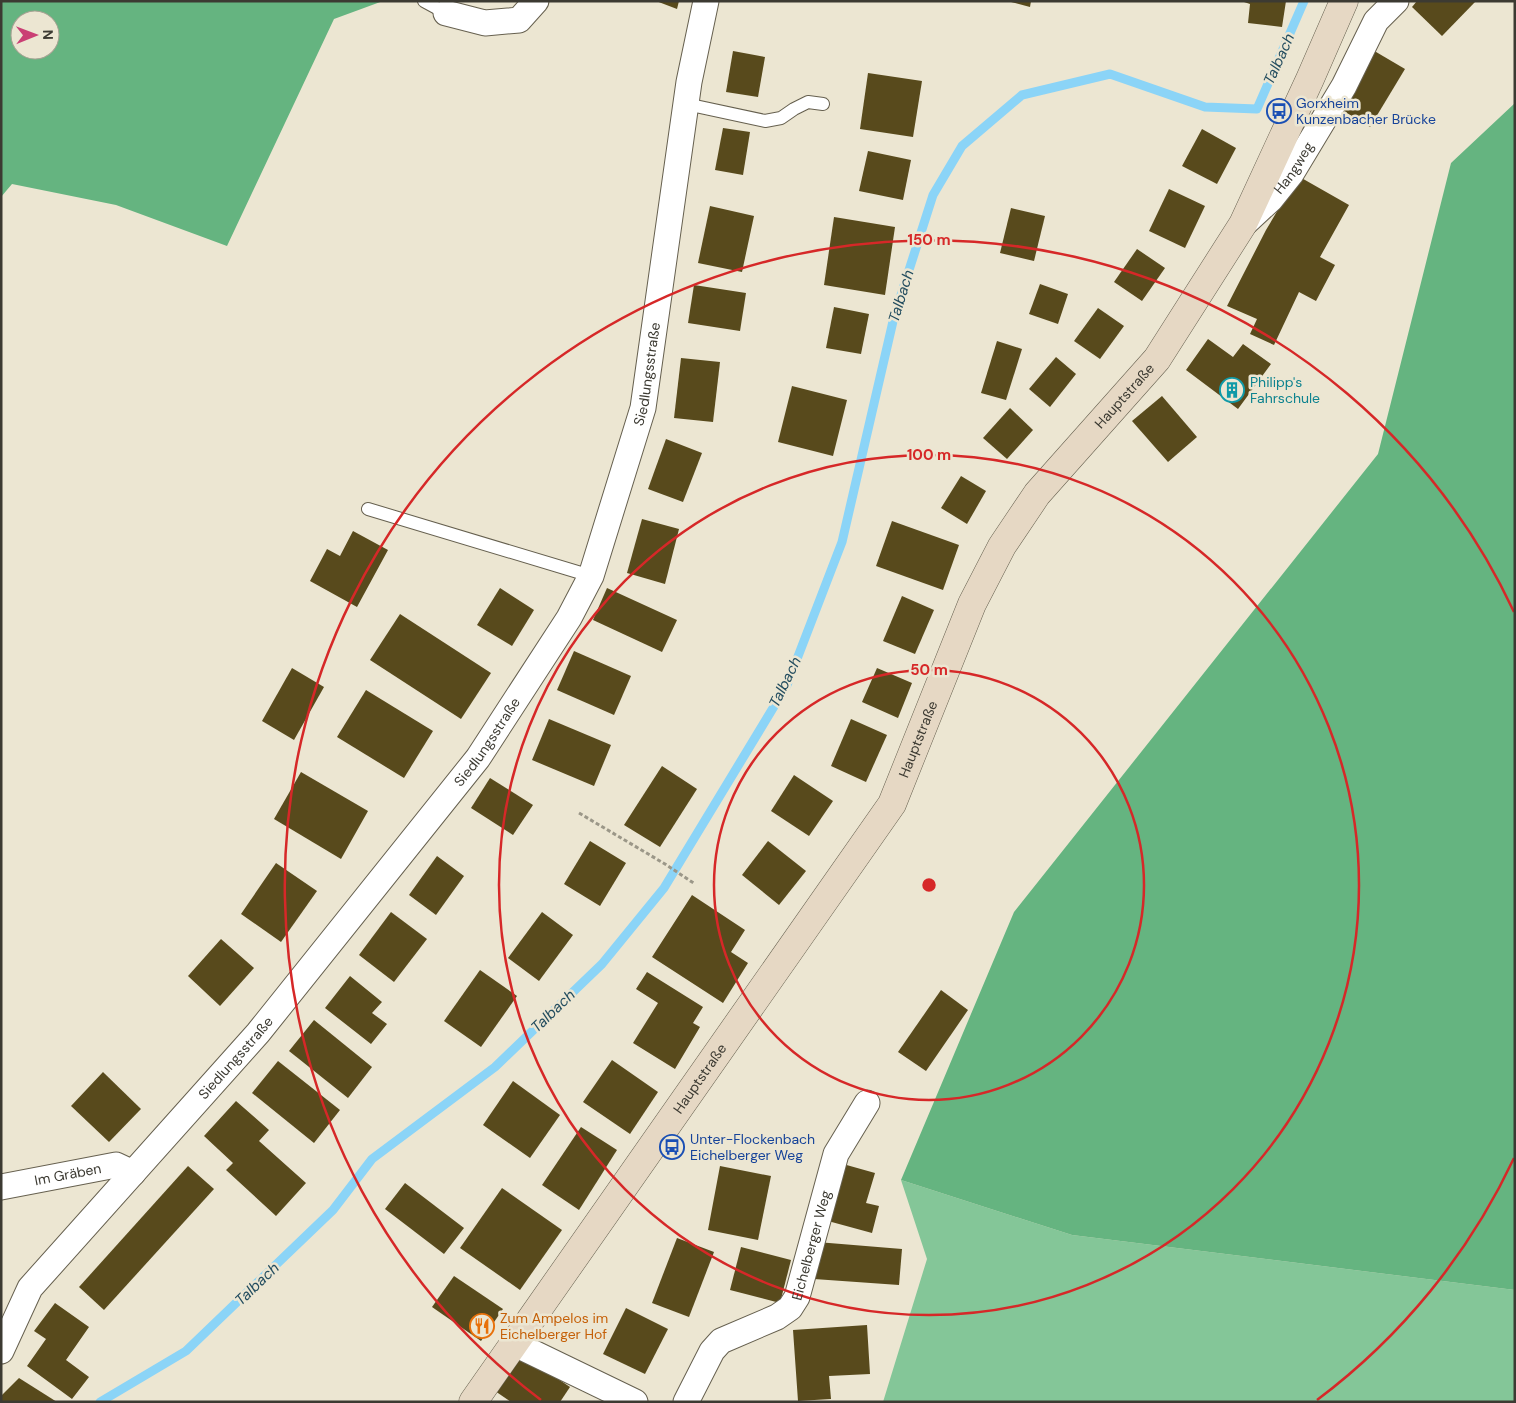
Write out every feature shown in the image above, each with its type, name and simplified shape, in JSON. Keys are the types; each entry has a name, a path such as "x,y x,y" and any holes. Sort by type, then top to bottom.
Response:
{"main road":[{"name":"Hauptstraße","path":"473,1402 892,804 972,604 1002,546 1037,494 1157,359 1243,224 1344,1"}],"street":[{"path":"446,13 485,23 519,20 536,1"},
{"name":"Siedlungsstraße","path":"1,1351 30,1288 258,1033 478,758 569,618 591,576 643,408 686,104 706,1"},
{"name":"Hangweg","path":"1243,224 1271,199 1291,174 1344,86 1376,21 1396,1"},
{"name":"Eichelberger Weg","path":"686,1402 712,1351 721,1341 777,1317 790,1308 797,1297 836,1154 867,1103"},
{"name":"Im Gräben","path":"1,1187 116,1165 133,1173"},
{"path":"515,1344 635,1402"}],"lane":[{"path":"424,1 446,13"},
{"path":"686,104 765,121 780,118 808,102 823,104"},
{"path":"368,509 591,576"}],"path":[{"path":"579,813 695,884"}],"green space":[{"path":"1,1 383,1 334,19 227,246 116,205 12,184 1,197"},
{"path":"1515,103 1515,1290 1072,1235 901,1180 1014,912 1378,454 1451,163"},
{"path":"901,1180 1072,1235 1515,1290 1515,1402 883,1402 927,1259"}],"building":[{"path":"656,1 679,1 677,9"},
{"path":"1007,1 1031,1 1030,7"},
{"path":"1241,1 1286,1 1282,27 1248,23 1250,4"},
{"path":"1417,1 1476,1 1442,36 1412,7"},
{"path":"1371,49 1405,69 1370,127 1337,107"},
{"path":"733,51 765,57 758,97 726,92"},
{"path":"868,73 922,81 913,137 860,129"},
{"path":"723,128 750,132 743,175 715,170"},
{"path":"1202,129 1236,148 1217,184 1182,166"},
{"path":"868,151 911,160 903,200 859,191"},
{"path":"1298,176 1349,205 1320,257 1335,265 1316,301 1299,292 1274,345 1250,334 1257,319 1227,306 1266,230"},
{"path":"1169,189 1205,206 1185,248 1149,231"},
{"path":"710,206 754,216 742,272 698,263"},
{"path":"1011,208 1045,216 1034,261 1000,253"},
{"path":"834,217 895,227 885,295 824,285"},
{"path":"1137,249 1165,268 1142,301 1114,282"},
{"path":"1040,284 1068,294 1058,324 1029,314"},
{"path":"694,285 746,293 740,331 688,323"},
{"path":"834,307 869,314 861,354 826,348"},
{"path":"1098,308 1124,326 1100,359 1074,341"},
{"name":"Philipp's Fahrschule","path":"1208,339 1233,357 1243,344 1271,364 1238,409 1186,370"},
{"path":"997,341 1022,349 1006,400 981,393"},
{"path":"1056,357 1076,374 1050,407 1029,389"},
{"path":"681,358 720,362 713,422 674,418"},
{"path":"792,386 847,400 833,456 778,442"},
{"path":"1162,396 1197,437 1168,462 1132,421"},
{"path":"1010,408 1033,430 1007,459 983,438"},
{"path":"666,439 702,453 683,502 648,489"},
{"path":"961,476 986,491 967,524 941,508"},
{"path":"642,519 679,529 665,584 627,573"},
{"path":"892,521 959,545 943,590 876,566"},
{"path":"353,531 388,550 357,607 310,581 327,549 340,556"},
{"path":"500,588 534,610 512,646 477,625"},
{"path":"607,588 677,620 662,652 593,620"},
{"path":"902,596 934,610 915,654 883,641"},
{"path":"400,614 491,673 461,719 370,660"},
{"path":"574,651 631,676 614,715 557,690"},
{"path":"292,668 324,687 294,740 262,721"},
{"path":"877,668 912,683 898,718 862,702"},
{"path":"366,690 433,731 404,778 337,737"},
{"path":"549,719 611,745 594,786 532,760"},
{"path":"851,719 887,735 866,782 831,766"},
{"path":"662,766 697,789 660,847 624,825"},
{"path":"301,772 368,811 341,859 274,819"},
{"path":"794,775 833,801 809,836 771,811"},
{"path":"490,778 533,805 513,835 471,808"},
{"path":"590,841 626,863 600,906 564,884"},
{"path":"768,841 806,871 779,905 742,875"},
{"path":"437,856 464,876 436,915 409,895"},
{"path":"276,863 317,891 281,942 241,914"},
{"path":"692,895 745,930 731,952 748,963 723,1003 652,957"},
{"path":"391,912 427,939 394,982 359,955"},
{"path":"542,912 573,935 539,981 508,958"},
{"path":"221,939 254,968 220,1006 188,976"},
{"path":"480,970 517,996 481,1047 444,1021"},
{"path":"647,972 703,1007 693,1023 700,1027 675,1069 633,1043 658,1003 636,989"},
{"path":"350,976 382,1002 372,1013 387,1024 371,1044 325,1008"},
{"path":"941,990 968,1010 926,1071 898,1052"},
{"path":"314,1020 372,1067 348,1098 289,1051"},
{"path":"612,1060 658,1092 630,1134 583,1102"},
{"path":"278,1061 340,1110 314,1143 252,1093"},
{"path":"103,1072 141,1109 109,1142 71,1106"},
{"path":"513,1081 560,1115 530,1158 483,1125"},
{"path":"236,1101 269,1130 259,1141 306,1183 276,1216 226,1170 233,1163 204,1136"},
{"path":"581,1127 617,1150 579,1210 542,1185"},
{"path":"843,1164 875,1173 866,1203 879,1206 872,1233 828,1221"},
{"path":"188,1166 214,1189 104,1310 79,1287"},
{"path":"720,1166 771,1176 758,1240 708,1230"},
{"path":"405,1183 464,1228 444,1254 385,1209"},
{"path":"502,1188 562,1230 520,1290 460,1248"},
{"path":"677,1238 714,1252 689,1317 652,1303"},
{"path":"817,1242 902,1249 899,1285 814,1279"},
{"path":"741,1247 791,1260 780,1303 730,1290"},
{"path":"454,1276 503,1309 481,1341 432,1307"},
{"path":"55,1303 89,1327 66,1360 89,1377 72,1399 27,1366 46,1339 34,1331"},
{"path":"626,1308 668,1329 645,1374 603,1354"},
{"path":"867,1325 870,1374 829,1376 831,1399 798,1401 793,1330"},
{"path":"521,1354 570,1387 560,1402 511,1402 495,1391"},
{"path":"19,1378 57,1402 1,1402 1,1396"}],"waterway":[{"name":"Talbach","path":"100,1402 186,1351 333,1210 372,1159 495,1067 602,964 664,888 787,685 842,542 894,317 933,195 962,146 1022,95 1110,74 1205,107 1257,109 1304,1"}],"place":[{"name":"Gorxheim Kunzenbacher Brücke","path":"1279,111"},
{"name":"Philipp's Fahrschule","path":"1232,390"},
{"name":"Unter-Flockenbach Eichelberger Weg","path":"672,1147"},
{"name":"Zum Ampelos im Eichelberger Hof","path":"482,1326"}]}
